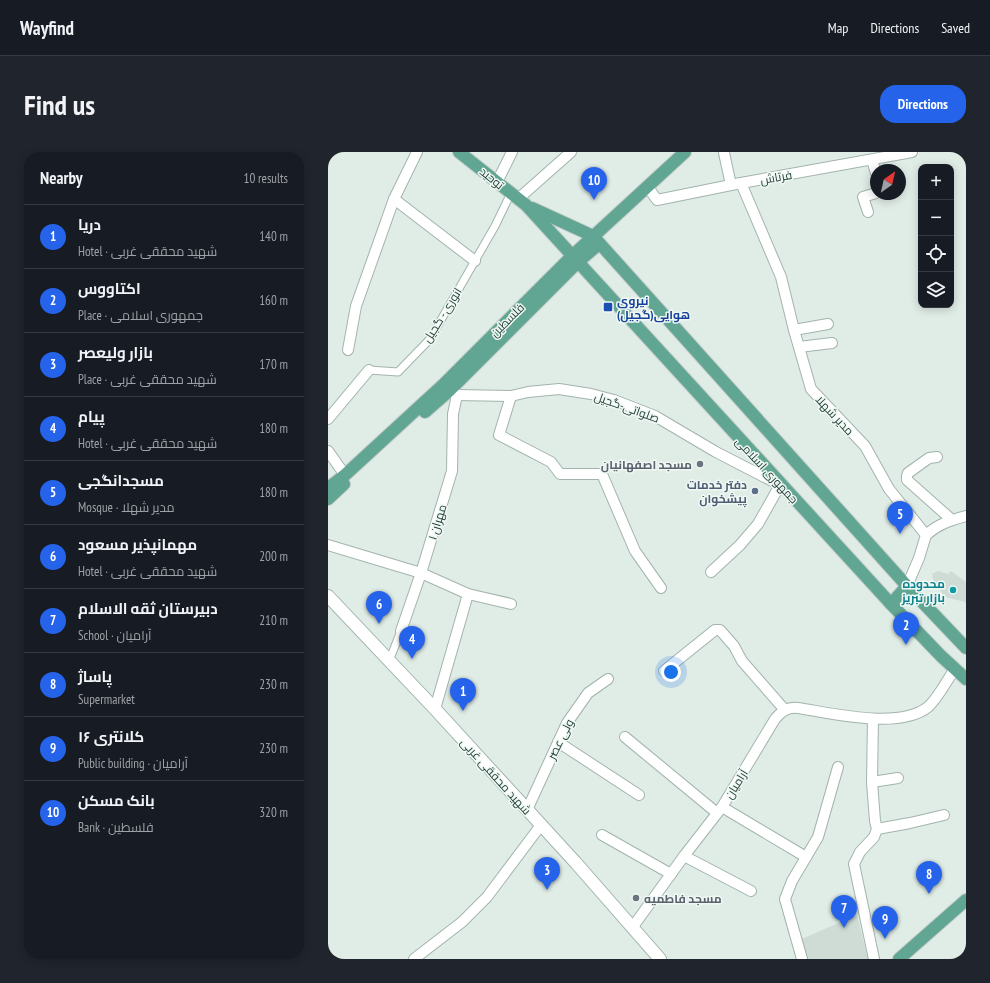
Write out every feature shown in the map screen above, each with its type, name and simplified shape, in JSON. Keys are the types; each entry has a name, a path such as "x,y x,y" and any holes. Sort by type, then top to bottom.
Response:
{"main road":[{"name":"توحید","path":"459,152 518,199"},
{"name":"فلسطین","path":"328,498 450,390 647,186 685,152"},
{"path":"518,199 596,240 907,586 966,648"},
{"name":"جمهوری اسلامی","path":"518,199 575,259 890,604 966,679"},
{"name":"فلسطین","path":"328,488 450,390"},
{"path":"890,604 907,586"},
{"path":"899,959 966,900"}],"street":[{"path":"348,350 356,306 394,199 417,152"},
{"path":"497,182 512,152"},
{"path":"518,199 571,152"},
{"name":"فرتاش","path":"647,186 657,200 912,152"},
{"name":"مدیر شهلا","path":"724,153 736,184 781,277 811,389 865,446 889,489 926,535"},
{"path":"872,160 873,164"},
{"path":"868,212 863,197 870,195"},
{"path":"394,199 475,261"},
{"name":"انوری - گجیل","path":"328,418 369,370 398,372 430,339 495,226 518,199"},
{"path":"794,330 828,324"},
{"path":"799,347 832,343"},
{"name":"صلواتی-گجیل","path":"450,390 511,396 528,392 559,389 591,394 614,400 655,416 716,452 780,485"},
{"name":"مهران ۱","path":"389,661 421,573 452,472 453,414 450,390"},
{"path":"511,396 499,435 551,462 560,474 602,474 636,551 661,588"},
{"path":"328,451 345,475"},
{"path":"937,457 929,458 907,476 907,480 952,520"},
{"path":"711,572 740,545 758,524 780,485"},
{"path":"907,586 919,558 926,535 934,528 966,516"},
{"path":"328,545 421,573 468,594 511,604"},
{"path":"435,710 468,594"},
{"name":"شهید محققی غربی","path":"328,596 576,863 660,959"},
{"path":"664,671 715,630 720,630 734,646 742,661 784,709 798,708 873,719 904,717 922,710 933,702 955,669"},
{"name":"ولی عصر","path":"527,810 567,723 588,693 608,679"},
{"name":"آرامیان","path":"632,928 719,810 775,719 784,709"},
{"path":"873,719 872,782 877,829 874,836 860,852 854,864 874,959"},
{"path":"625,737 719,810 806,857"},
{"path":"558,742 640,794"},
{"path":"802,959 785,899 792,881 818,837 838,767"},
{"path":"872,782 898,778"},
{"path":"877,829 944,815"},
{"path":"414,959 462,922 487,897 540,825"},
{"path":"602,835 671,874"},
{"path":"684,856 751,891"}],"shaded area":[{"name":"محدوده بازار تبریز","path":"938,571 948,574 951,571 966,582 966,604 965,602 945,597 934,582 932,574"},
{"path":"857,915 868,959 803,959 797,941"}],"place":[{"name":"بانک مسکن","path":"594,200"},
{"name":"نیروی هوایی(گجیل)","path":"608,307"},
{"name":"مسجد اصفهانیان","path":"700,464"},
{"name":"دفتر خدمات پیشخوان","path":"755,491"},
{"name":"مسجدانگجی","path":"900,534"},
{"name":"محدوده بازار تبریز","path":"953,590"},
{"name":"مهمانپذیر مسعود","path":"379,624"},
{"name":"اکتاووس","path":"906,645"},
{"name":"پیام","path":"412,659"},
{"name":"دریا","path":"463,711"},
{"name":"بازار ولیعصر","path":"547,890"},
{"name":"پاساژ","path":"929,894"},
{"name":"مسجد فاطمیه","path":"636,898"},
{"name":"دبیرستان ثقه الاسلام","path":"844,928"},
{"name":"کلانتری ۱۶","path":"885,939"}]}
